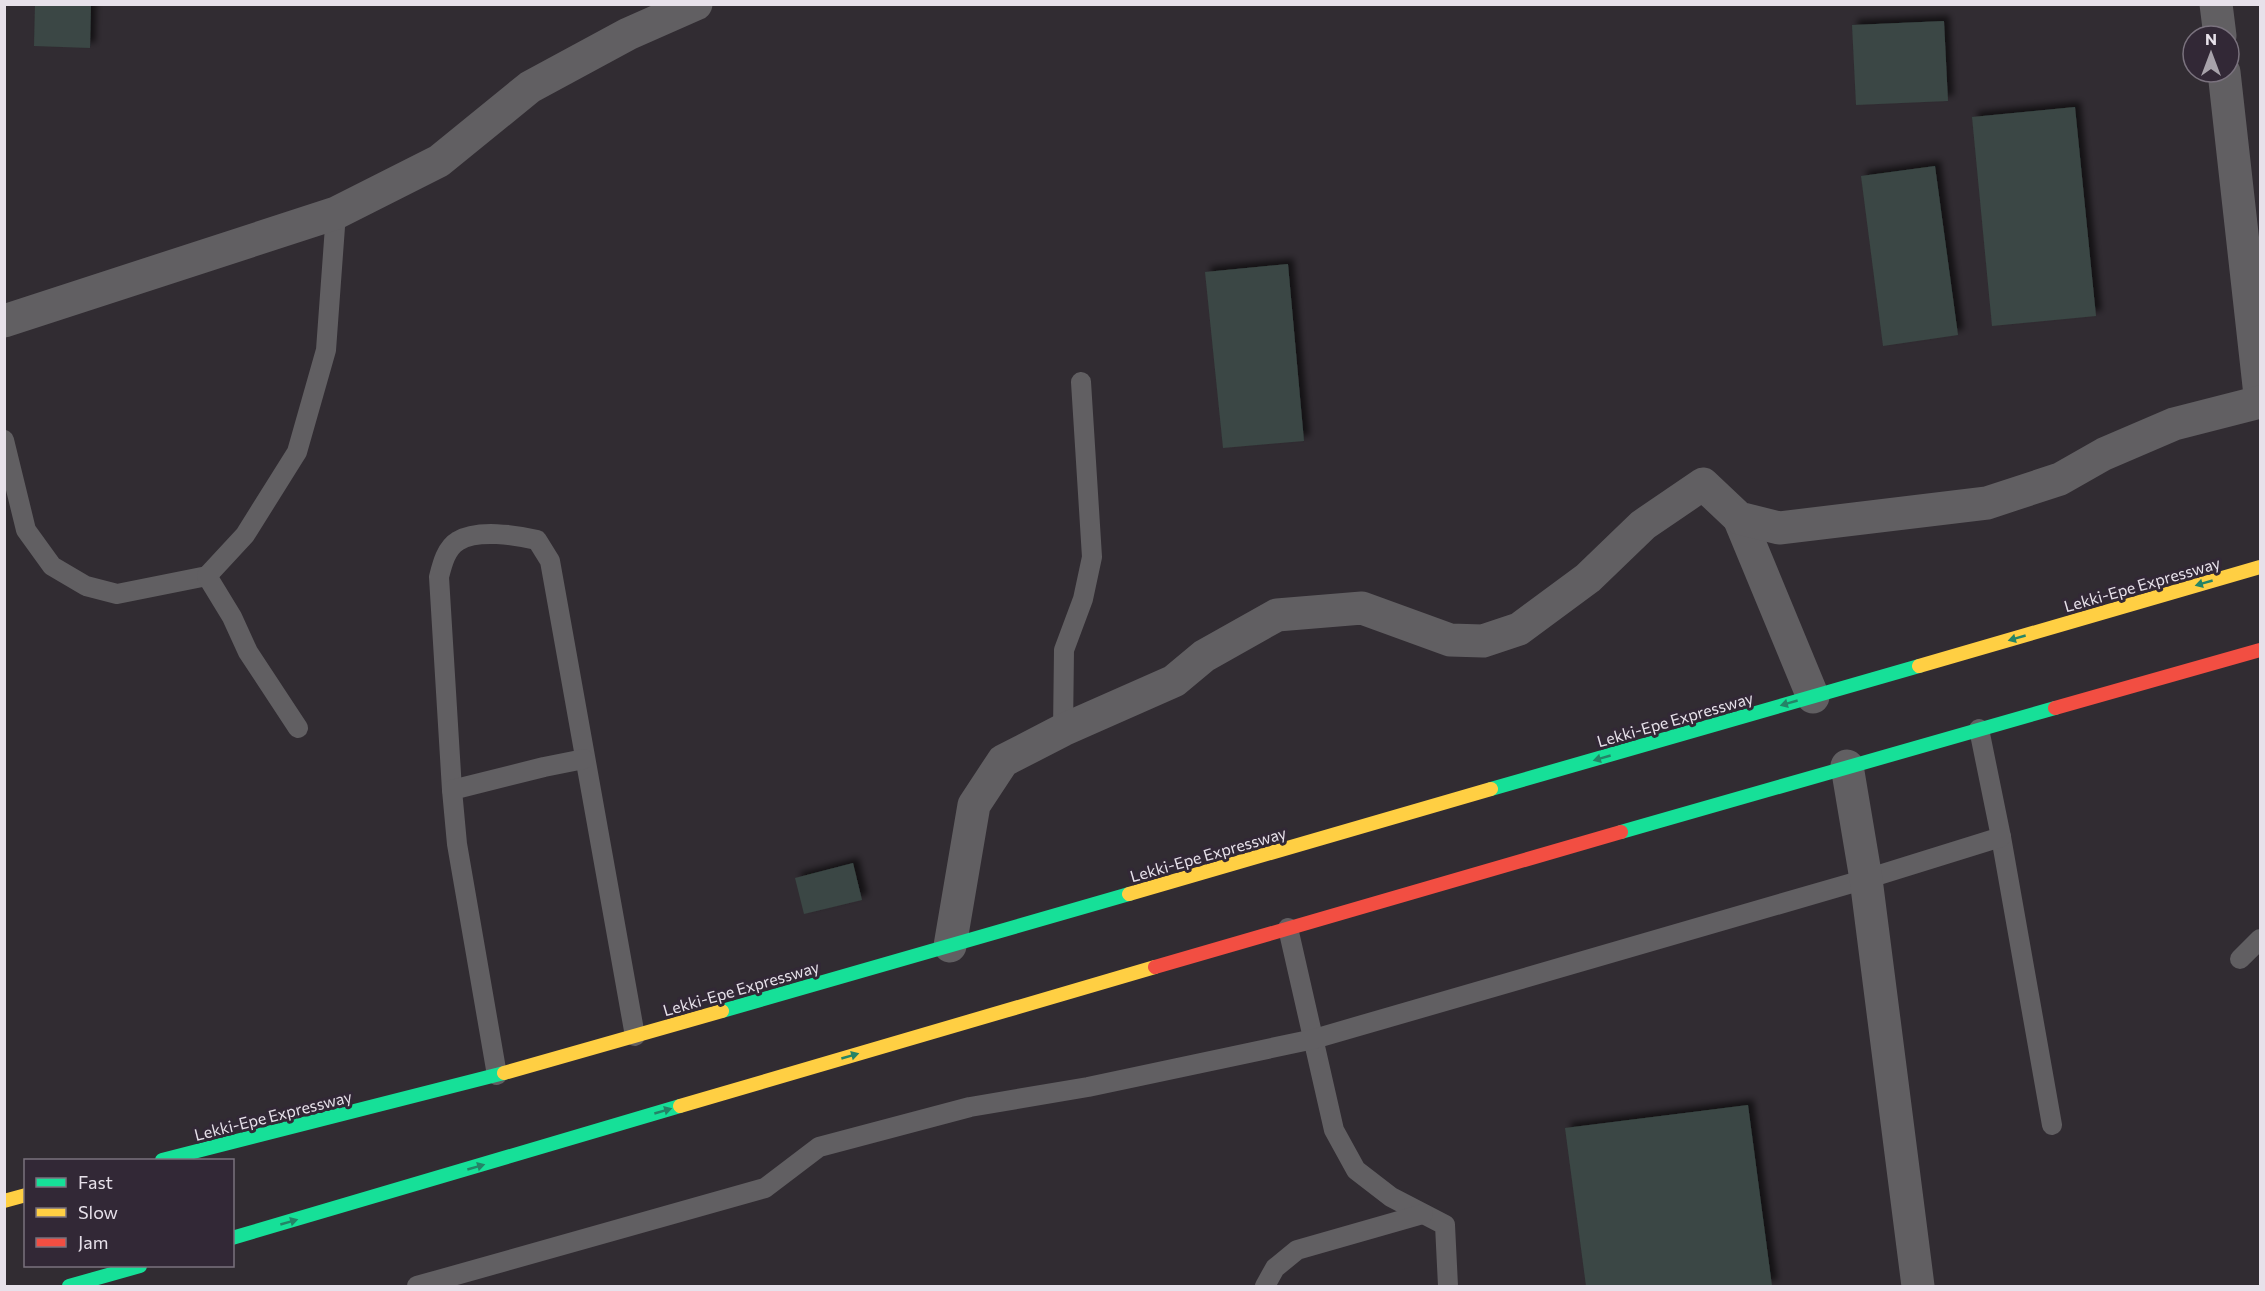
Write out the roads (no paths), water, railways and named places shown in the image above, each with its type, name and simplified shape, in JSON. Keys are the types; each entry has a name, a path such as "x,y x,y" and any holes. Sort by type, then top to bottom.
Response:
{"highway":[{"name":"Lekki-Epe Expressway","path":"170,1159 497,1075 2260,567"},
{"path":"234,1237 1288,928 2260,650"},
{"path":"4,1201 24,1196"},
{"path":"69,1287 137,1267"}],"street":[{"path":"4,321 336,213 439,161 530,87 628,34 696,4"},
{"path":"2217,4 2219,24"},
{"path":"2225,84 2260,396"},
{"path":"1738,518 1779,528 1988,504 2060,479 2104,454 2174,424 2260,402"},
{"path":"950,946 974,806 1004,761 1063,730 1174,681 1204,656 1276,615 1362,608 1450,640 1483,641 1519,629 1587,578 1643,525 1703,484 1738,518 1813,696"},
{"path":"1848,766 1866,879 1918,1287"}],"lane":[{"path":"4,440 26,530 52,566 86,585 117,594 207,576 245,534 297,452 326,350 336,213"},
{"path":"1063,730 1064,650 1083,599 1092,557 1081,382"},
{"path":"497,1075 457,844 439,577 445,556 458,541 482,534 513,534 537,540 550,561 634,1036"},
{"path":"207,576 232,617 248,652 298,728"},
{"path":"1979,729 2001,837 2052,1125"},
{"path":"452,790 584,759"},
{"path":"417,1287 765,1188 819,1147 970,1107 1088,1087 1314,1039 1866,879 2001,837"},
{"path":"1288,928 1334,1130 1356,1170 1391,1197 1445,1225 1448,1287"},
{"path":"2240,959 2260,939"},
{"path":"1264,1287 1275,1268 1297,1250 1423,1214"}]}
